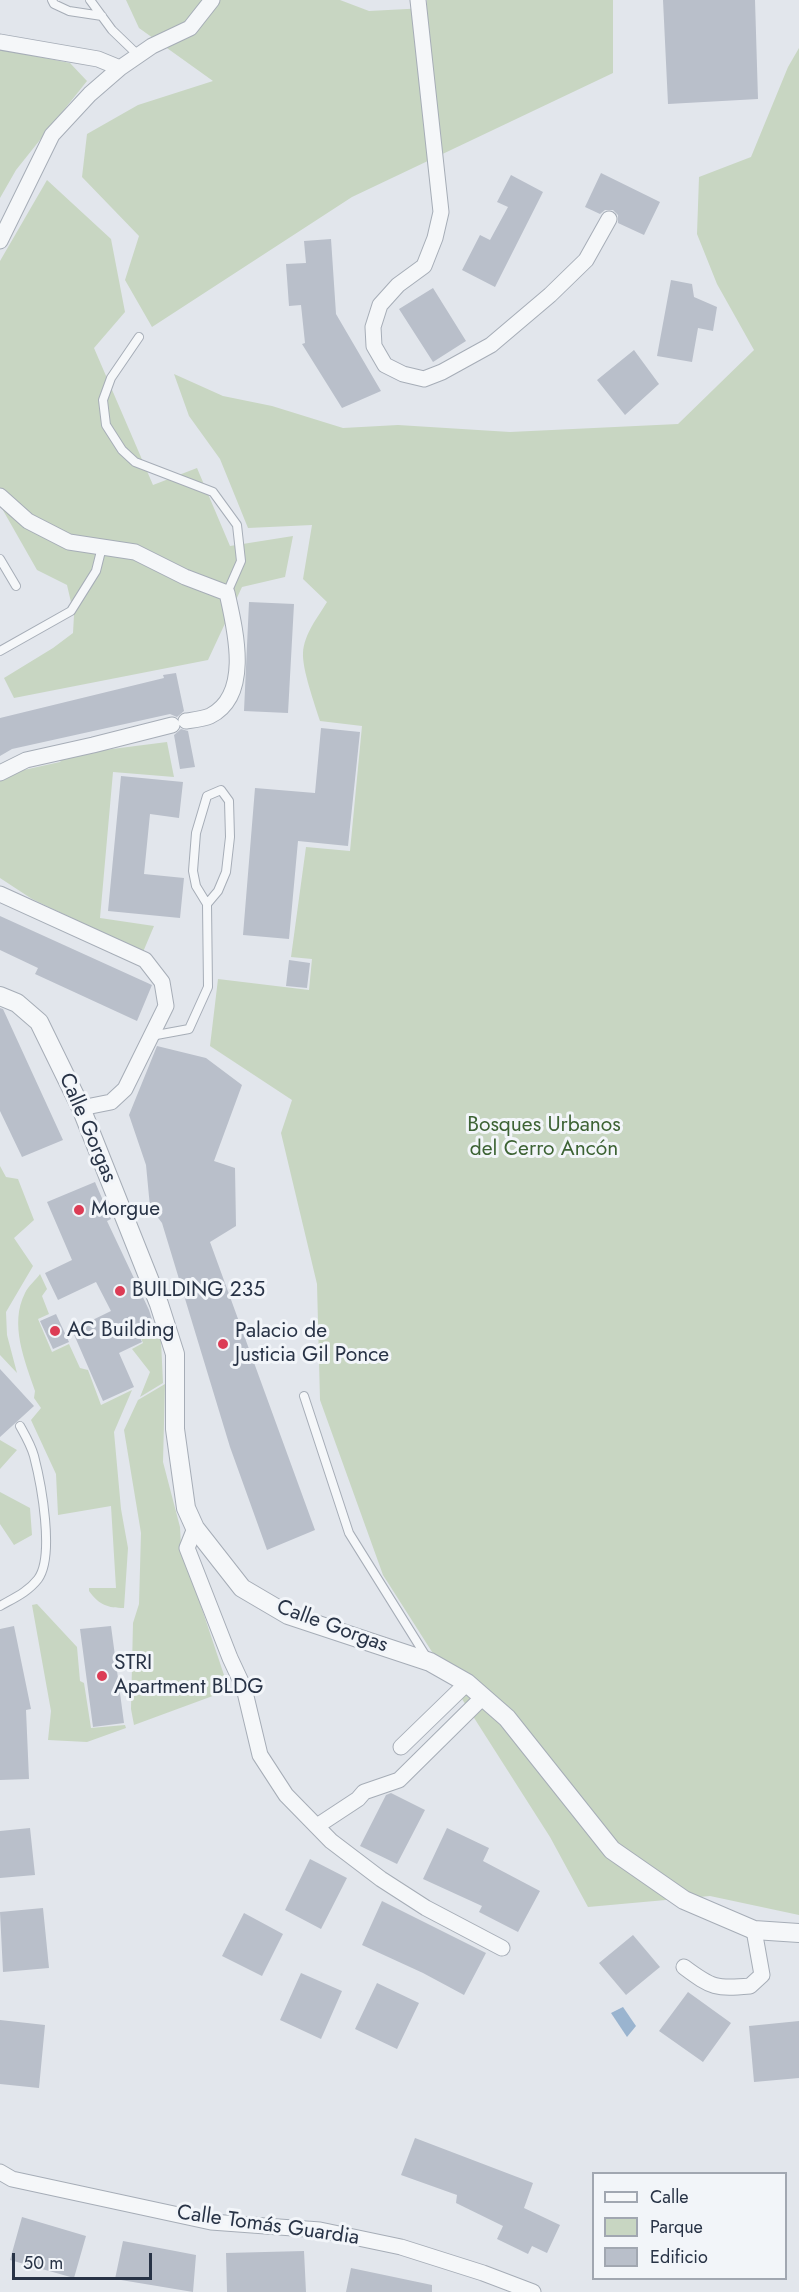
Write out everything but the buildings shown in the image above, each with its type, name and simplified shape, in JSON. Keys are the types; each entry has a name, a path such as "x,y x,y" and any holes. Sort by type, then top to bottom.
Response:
{"street":[{"path":"0,241 52,135 90,94 120,68 152,46 190,28 212,0"},
{"path":"418,0 441,212 435,238 424,266 398,285 380,305 373,327 374,346 385,365 403,374 424,379 442,372 491,345 550,295 586,260 609,219"},
{"path":"0,42 98,59 120,68"},
{"path":"0,496 28,521 69,542 135,552 185,577 227,593 237,648 236,680 229,698 210,716 93,746 26,760 0,773"},
{"path":"0,894 145,960 162,982 166,1006 126,1089 111,1102 81,1108"},
{"name":"Calle Gorgas","path":"0,996 17,1004 39,1022 81,1108 159,1304 175,1354 175,1429 186,1508 195,1528 242,1588 288,1615 430,1662 467,1683 507,1718 612,1850 684,1900 754,1930 799,1933"},
{"path":"195,1528 187,1548 244,1688 260,1755 286,1795 330,1841 381,1879 426,1908 502,1948"},
{"path":"402,1747 467,1683"},
{"path":"317,1826 358,1800 364,1792 399,1780 483,1697"},
{"path":"684,1967 705,1983 721,1988 750,1986 762,1975 754,1930"},
{"name":"Calle Tomás Guardia","path":"0,2172 12,2179 211,2222 320,2230 401,2247 483,2273 533,2292"}],"lane":[{"path":"52,0 54,4 69,11 102,16"},
{"path":"90,0 112,30 138,55"},
{"path":"139,337 111,378 103,400 106,425 122,450 135,462 213,492 237,525 241,561 227,593"},
{"path":"0,651 70,611 96,571 102,547"},
{"path":"0,559 16,586"},
{"path":"150,1036 189,1029 208,987 207,904 196,885 193,871 196,833 207,796 221,790 229,801 229,849 226,872 218,891 207,904"},
{"path":"304,1396 349,1533 430,1662"},
{"path":"0,1606 25,1593 39,1578 46,1559 47,1533 33,1454 20,1426"}],"green space":[{"path":"126,0 340,0 369,11 426,8 427,0 613,0 613,73 352,197 152,327 125,280 139,236 82,177 87,134 138,105 213,81 139,28"},
{"name":"Bosques Urbanos del Cerro Ancón","path":"799,48 799,1915 710,1896 588,1907 550,1837 383,1575 320,1400 317,1284 281,1133 292,1100 210,1046 218,979 309,990 312,959 291,957 306,847 350,851 362,726 320,721 307,677 303,660 304,646 312,626 327,602 303,579 312,525 248,528 220,459 189,416 174,374 223,396 272,406 343,428 398,425 510,432 678,424 754,350 717,284 697,234 699,177 751,157 788,67"},
{"path":"0,49 70,63 87,81 16,170 0,198"},
{"path":"47,180 111,239 125,312 94,348 153,485 197,468 230,546 293,536 285,577 242,587 208,660 14,698 4,678 73,633 74,615 67,585 37,570 0,505 0,261"},
{"path":"167,742 174,777 113,772 100,918 154,926 143,952 32,899 0,878 0,780 10,773 60,762 65,755"},
{"path":"0,1166 6,1177 18,1179 34,1220 14,1238 33,1266 6,1312 7,1335 17,1373 0,1355"},
{"path":"40,1274 47,1289 42,1296 49,1314 38,1319 52,1352 69,1344 80,1368 88,1370 101,1405 132,1390 114,1432 121,1509 128,1548 124,1608 104,1605 96,1600 89,1591 89,1588 116,1588 111,1506 58,1515 56,1474 31,1420 41,1408 34,1398 35,1391 23,1355 18,1317 25,1293"},
{"path":"155,1327 161,1341 163,1383 140,1397 150,1372 132,1349 143,1343 139,1334"},
{"path":"165,1384 163,1462 180,1527 181,1546 229,1690 134,1725 131,1709 133,1623 139,1604 141,1533 124,1430 138,1400"},
{"path":"0,1440 17,1450 0,1469"},
{"path":"0,1492 30,1508 32,1535 14,1545 0,1524"},
{"path":"37,1604 77,1647 80,1681 84,1683 91,1728 125,1725 126,1728 87,1742 48,1740 51,1711 32,1605"}],"water":[{"path":"623,2007 636,2026 627,2037 611,2013"}],"place":[{"name":"Morgue","path":"79,1210"},
{"name":"BUILDING 235","path":"120,1291"},
{"name":"AC Building","path":"55,1331"},
{"name":"Palacio de Justicia Gil Ponce","path":"223,1344"},
{"name":"STRI Apartment BLDG","path":"102,1676"}]}
